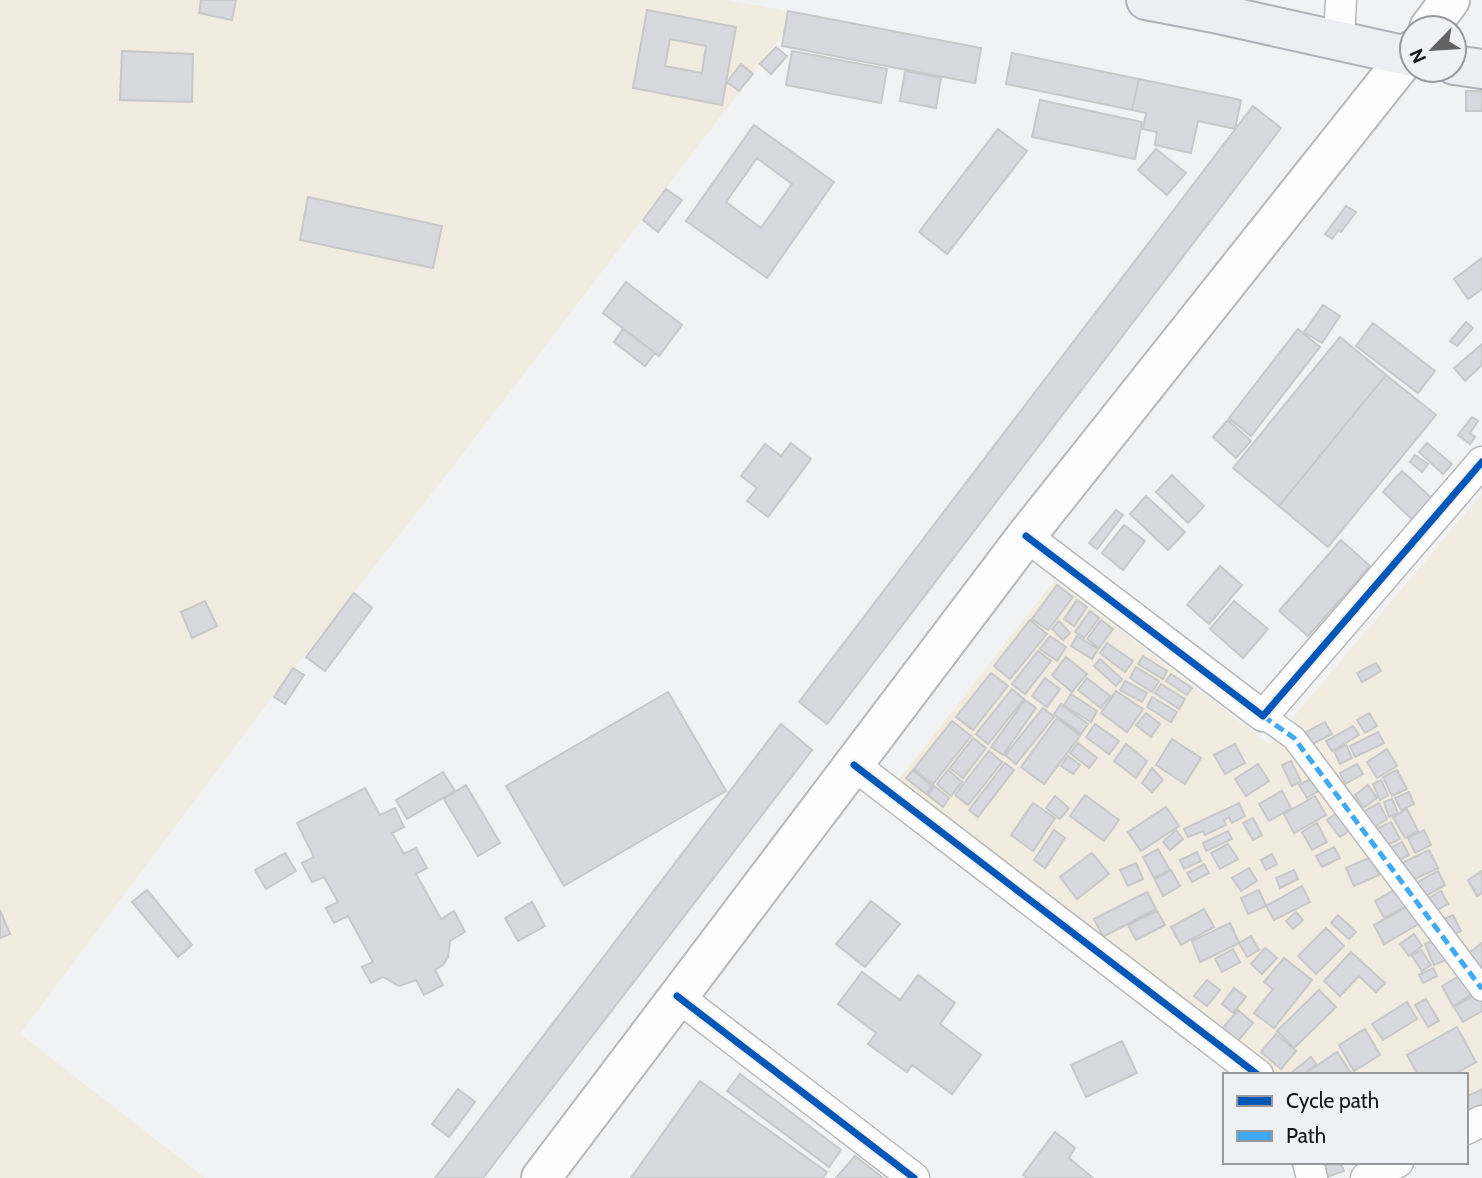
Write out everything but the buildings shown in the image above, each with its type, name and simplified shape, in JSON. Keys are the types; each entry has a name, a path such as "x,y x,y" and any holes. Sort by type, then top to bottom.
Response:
{"main road":[{"path":"1146,0 1339,40 1398,46"},
{"path":"541,1178 1026,536 1398,69"}],"street":[{"path":"1339,40 1341,0"},
{"path":"1263,716 1482,462"},
{"path":"1026,536 1294,738 1482,989"},
{"path":"854,765 1255,1073"},
{"path":"677,996 914,1178"},
{"path":"1366,1178 1394,1164"}],"shaded area":[{"path":"0,0 726,0 788,11 785,31 753,74 451,469 284,681 20,1034 205,1178 0,1178"},
{"path":"1482,494 1482,1117 1468,1124 1468,1073 1270,1073 896,783 1055,580 1270,745"}],"marked path":[{"path":"1263,716 1294,738 1482,989"}],"cycle path":[{"path":"1026,536 1263,716 1482,462"},
{"path":"854,765 1255,1073"},
{"path":"677,996 914,1178"}]}
